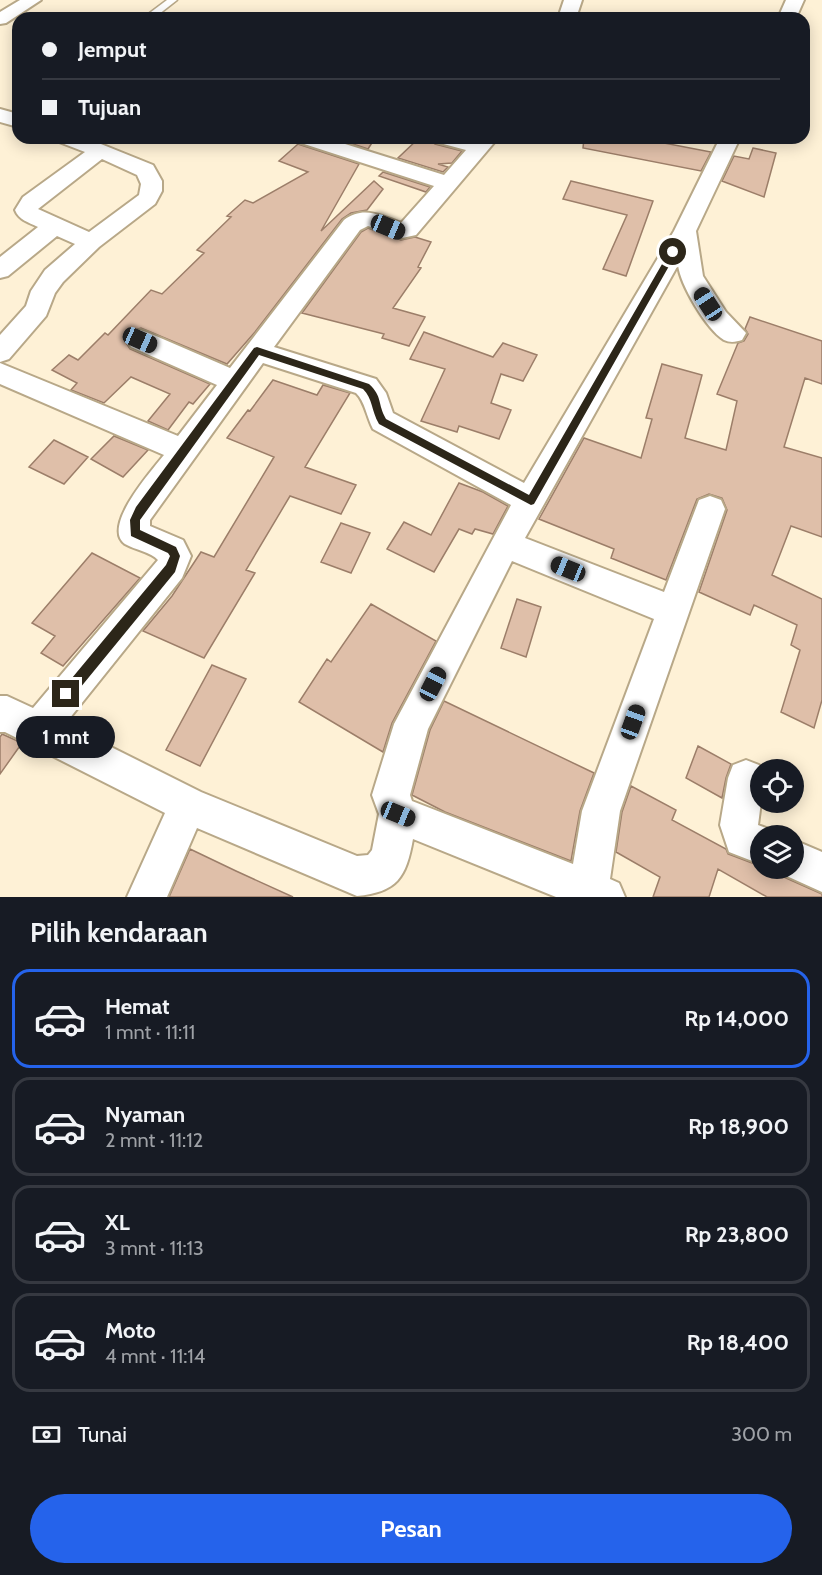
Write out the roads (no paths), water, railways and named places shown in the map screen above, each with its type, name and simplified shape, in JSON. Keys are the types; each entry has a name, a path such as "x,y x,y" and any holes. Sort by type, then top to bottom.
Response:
{"street":[{"path":"13,12 32,0"},
{"path":"0,352 37,310 43,291 54,276 91,242 147,199 153,184 146,170 83,144"},
{"path":"324,144 450,184"},
{"path":"37,730 174,563 175,556 172,550 134,533 135,520 183,451 342,236 357,221 370,219 400,232 408,230 418,215 450,184 460,169 483,144"},
{"path":"0,714 7,714 188,805 357,876 378,874 390,860 398,814 391,795 412,724 505,544 685,231 727,144"},
{"path":"91,242 27,213 27,206 100,150"},
{"path":"0,270 55,225"},
{"path":"685,231 691,277 717,318 733,333"},
{"path":"140,340 235,382"},
{"path":"257,351 366,386 375,395 376,410 383,421 531,501"},
{"path":"0,374 183,451"},
{"path":"398,814 597,893 601,811 710,509"},
{"path":"505,544 673,611"},
{"path":"746,778 739,825 743,838 750,841"},
{"path":"147,897 188,805"},
{"path":"804,864 822,872"}],"lane":[{"path":"156,12 173,0"}]}
